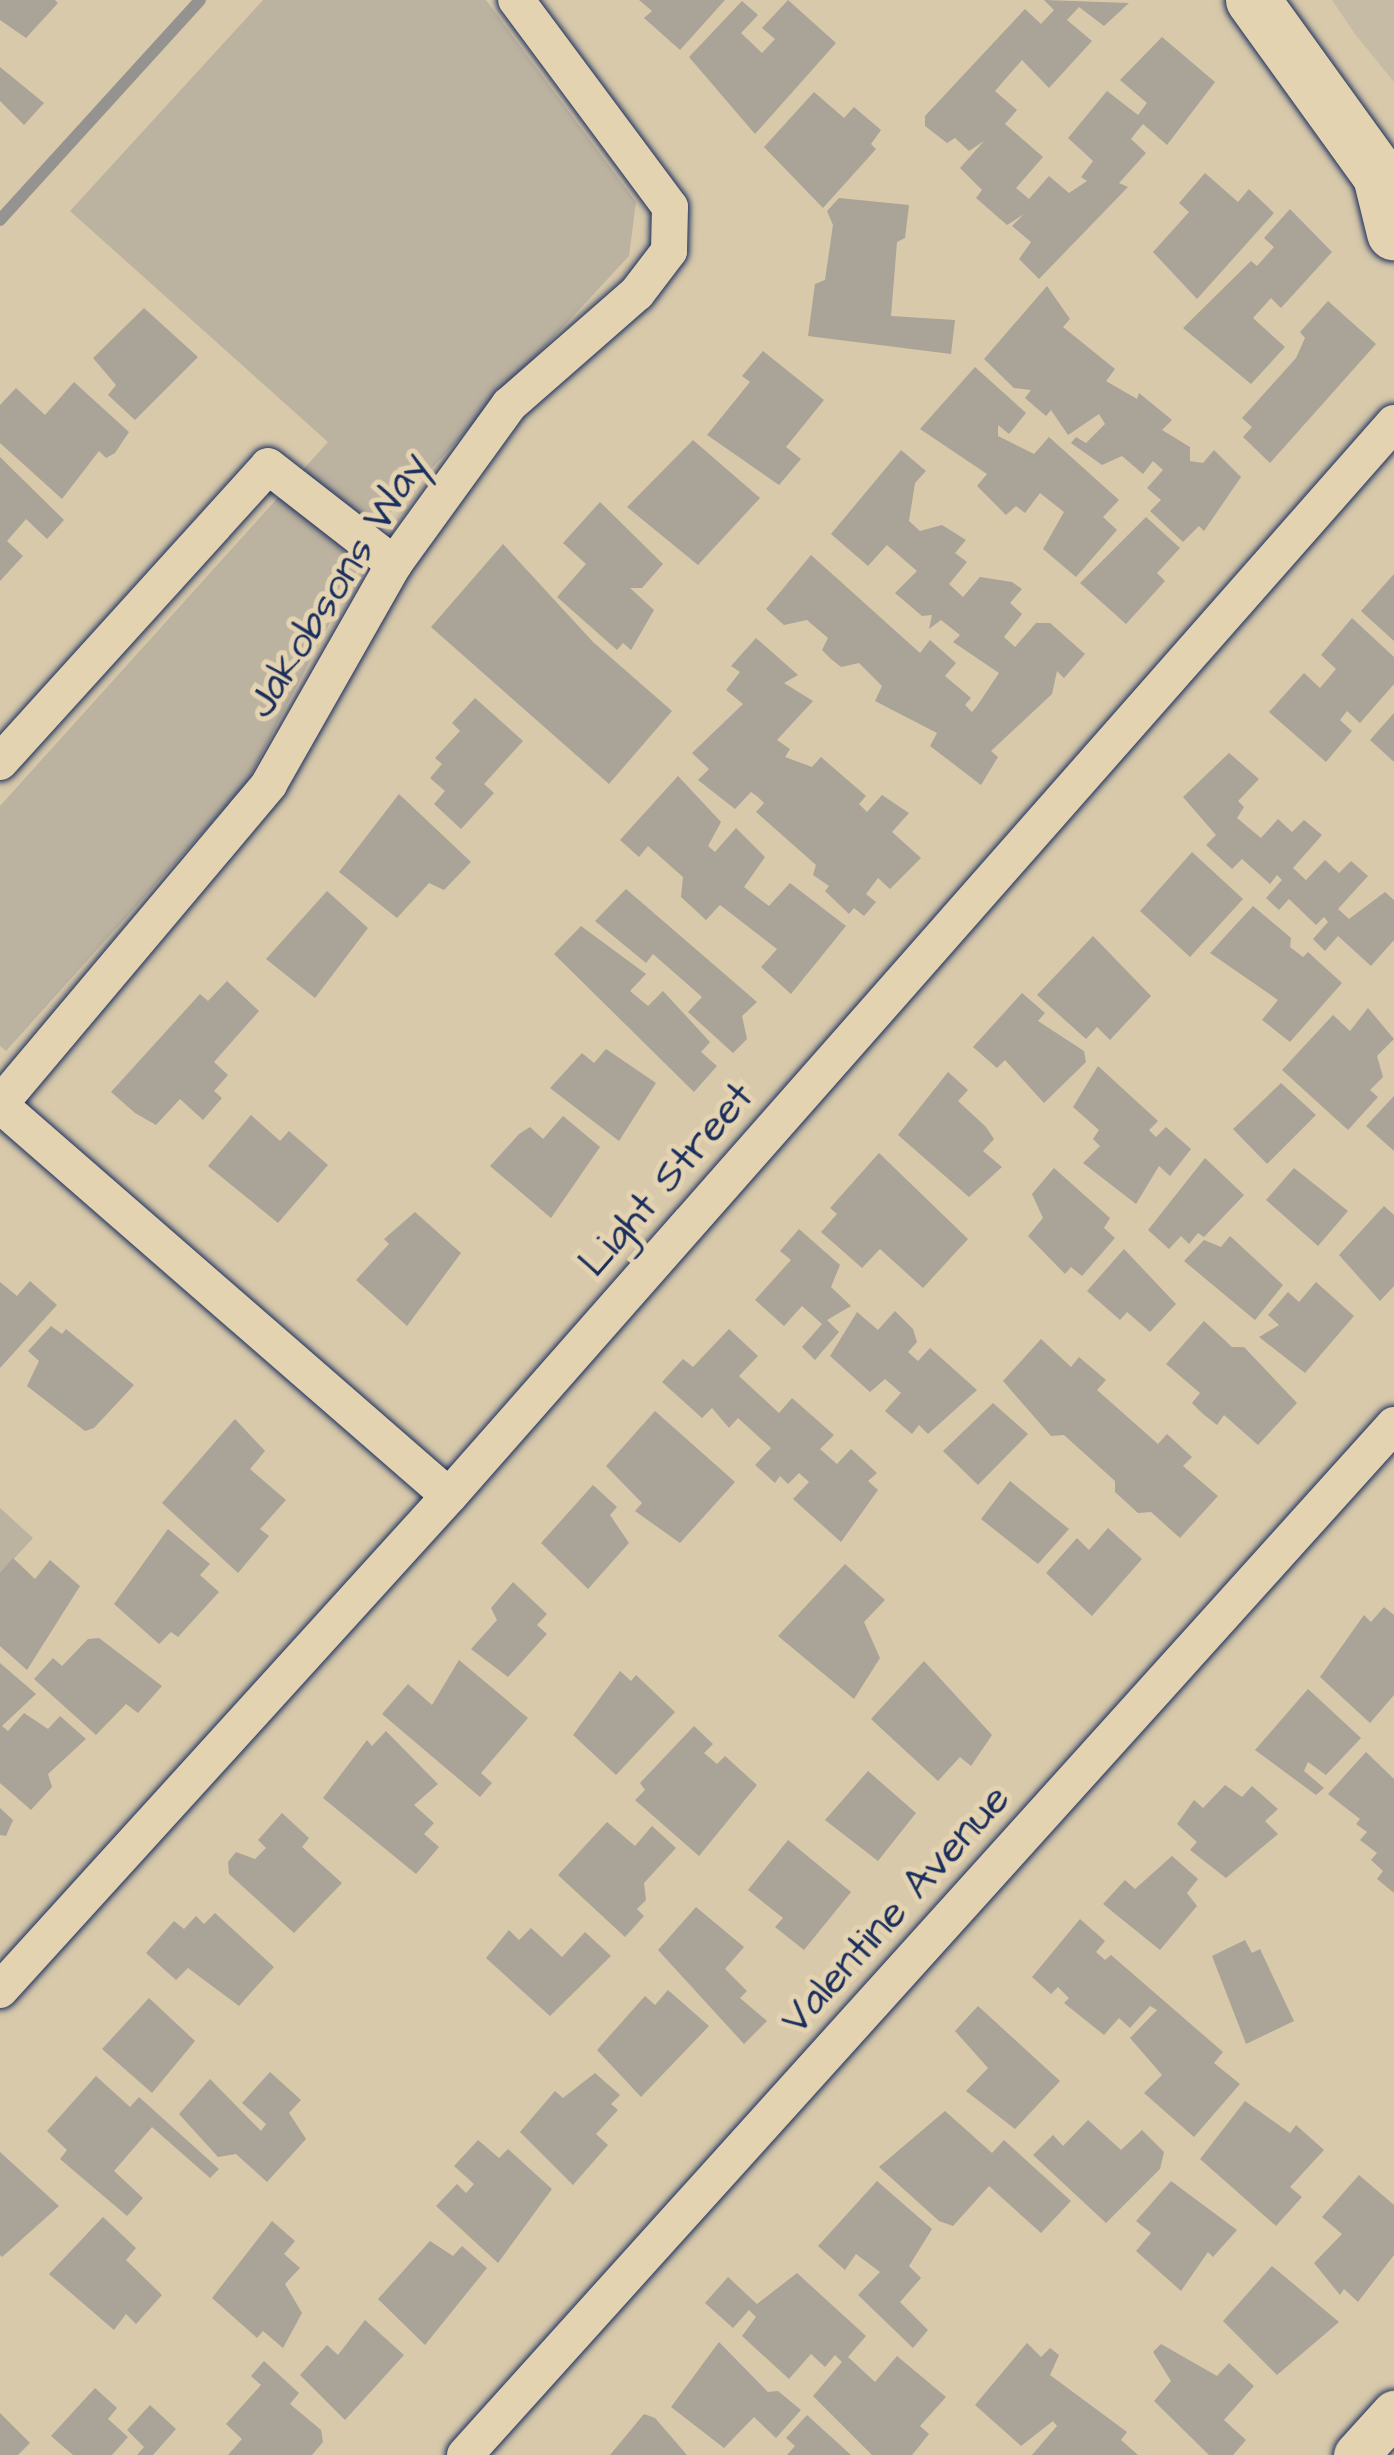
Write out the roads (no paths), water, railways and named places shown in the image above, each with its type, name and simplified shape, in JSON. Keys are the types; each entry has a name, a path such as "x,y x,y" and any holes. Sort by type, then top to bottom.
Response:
{"main road":[{"path":"1253,0 1387,179 1394,233"}],"street":[{"name":"Jakobsons Way","path":"449,1496 0,1104 269,784 394,564 509,406 637,293 670,251 670,206 516,0"},
{"name":"Light Street","path":"0,1990 449,1496 1394,423"},
{"path":"0,762 268,466 394,564"},
{"name":"Valentine Avenue","path":"465,2455 1394,1425"},
{"path":"1356,2455 1394,2413"}],"waterway":[{"path":"0,220 200,0"}]}
